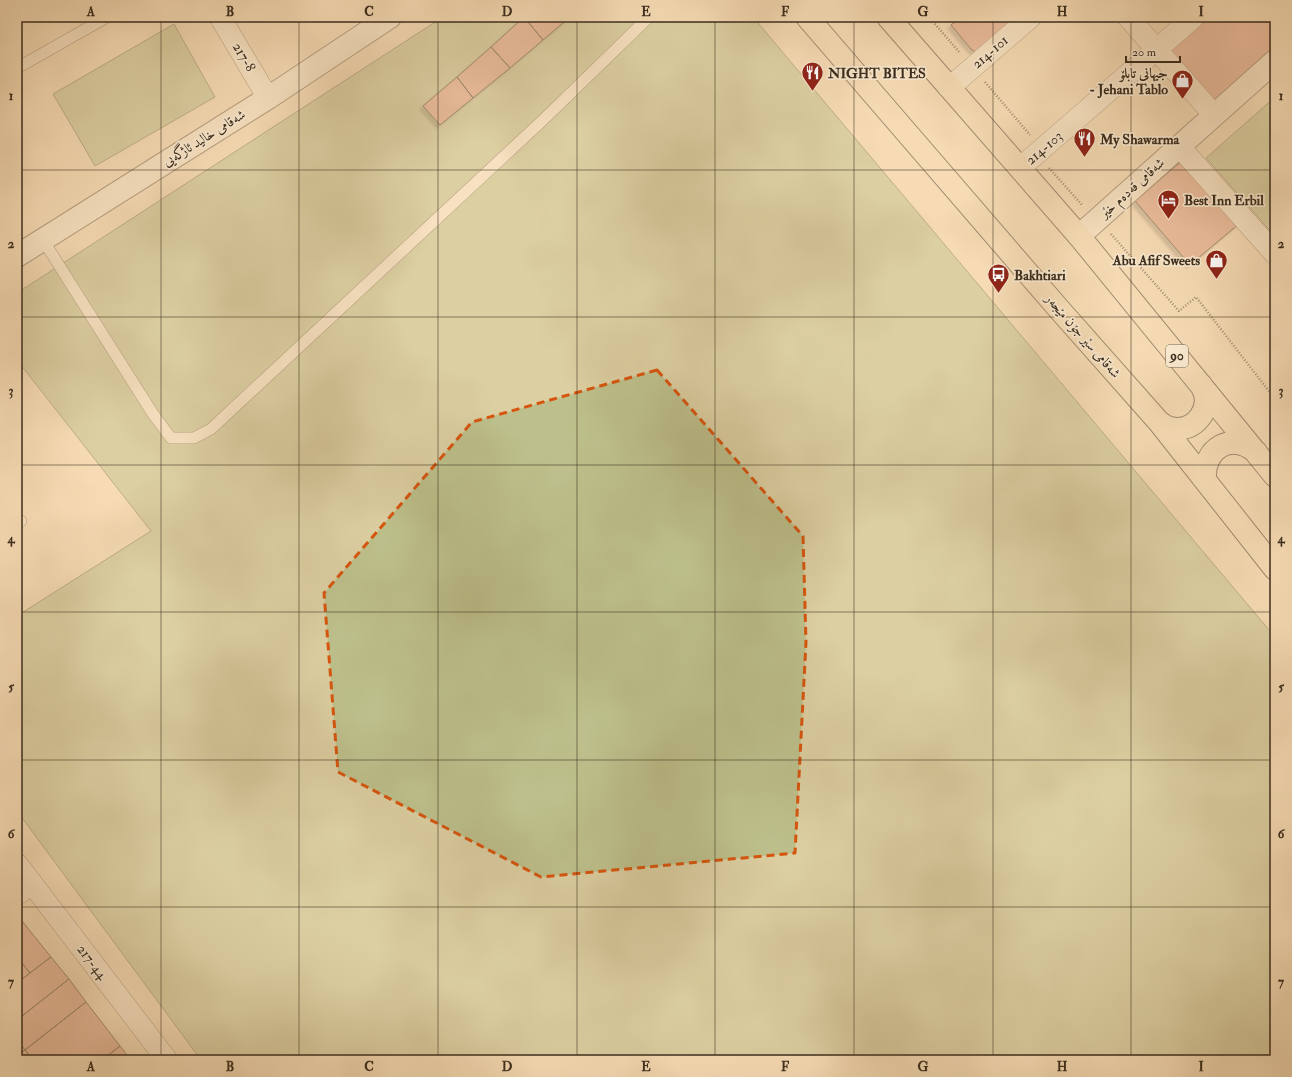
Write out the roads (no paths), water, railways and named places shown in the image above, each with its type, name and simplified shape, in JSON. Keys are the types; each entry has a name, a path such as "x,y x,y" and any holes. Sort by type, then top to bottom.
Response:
{"highway":[{"name":"شەقامی سێر جۆن مێجەر","path":"807,17 1058,308 1159,422 1275,569"},
{"name":"90","path":"888,17 1079,236 1275,476"},
{"path":"1159,422 1169,428 1186,427 1194,423 1200,417 1206,400 1205,392 1201,384"},
{"path":"1205,480 1206,463 1210,455 1216,449 1232,443 1241,443 1249,446 1256,452"}],"street":[{"name":"217-8","path":"220,17 268,98"},
{"name":"شەقامی خالید ئاژگەیی","path":"17,256 268,98 390,17"},
{"name":"214-101","path":"949,88 1031,17"},
{"path":"1128,17 1214,115"},
{"name":"214-103","path":"1020,168 1194,17"},
{"name":"شەقامی قەدەم خێر","path":"1079,236 1275,60"},
{"path":"1179,146 1275,254"},
{"name":"217-44","path":"17,864 24,889 167,1060"}],"lane":[{"path":"19,67 107,17"},
{"path":"43,240 152,414 171,438 194,438 211,429 538,125 649,17"}],"place":[{"name":"NIGHT BITES","path":"813,92"},
{"name":"جیهانی تابلۆ - Jehani Tablo","path":"1183,100"},
{"name":"My Shawarma","path":"1084,158"},
{"name":"Best Inn Erbil","path":"1169,220"},
{"name":"Abu Afif Sweets","path":"1216,280"},
{"name":"Bakhtiari","path":"998,294"}]}
